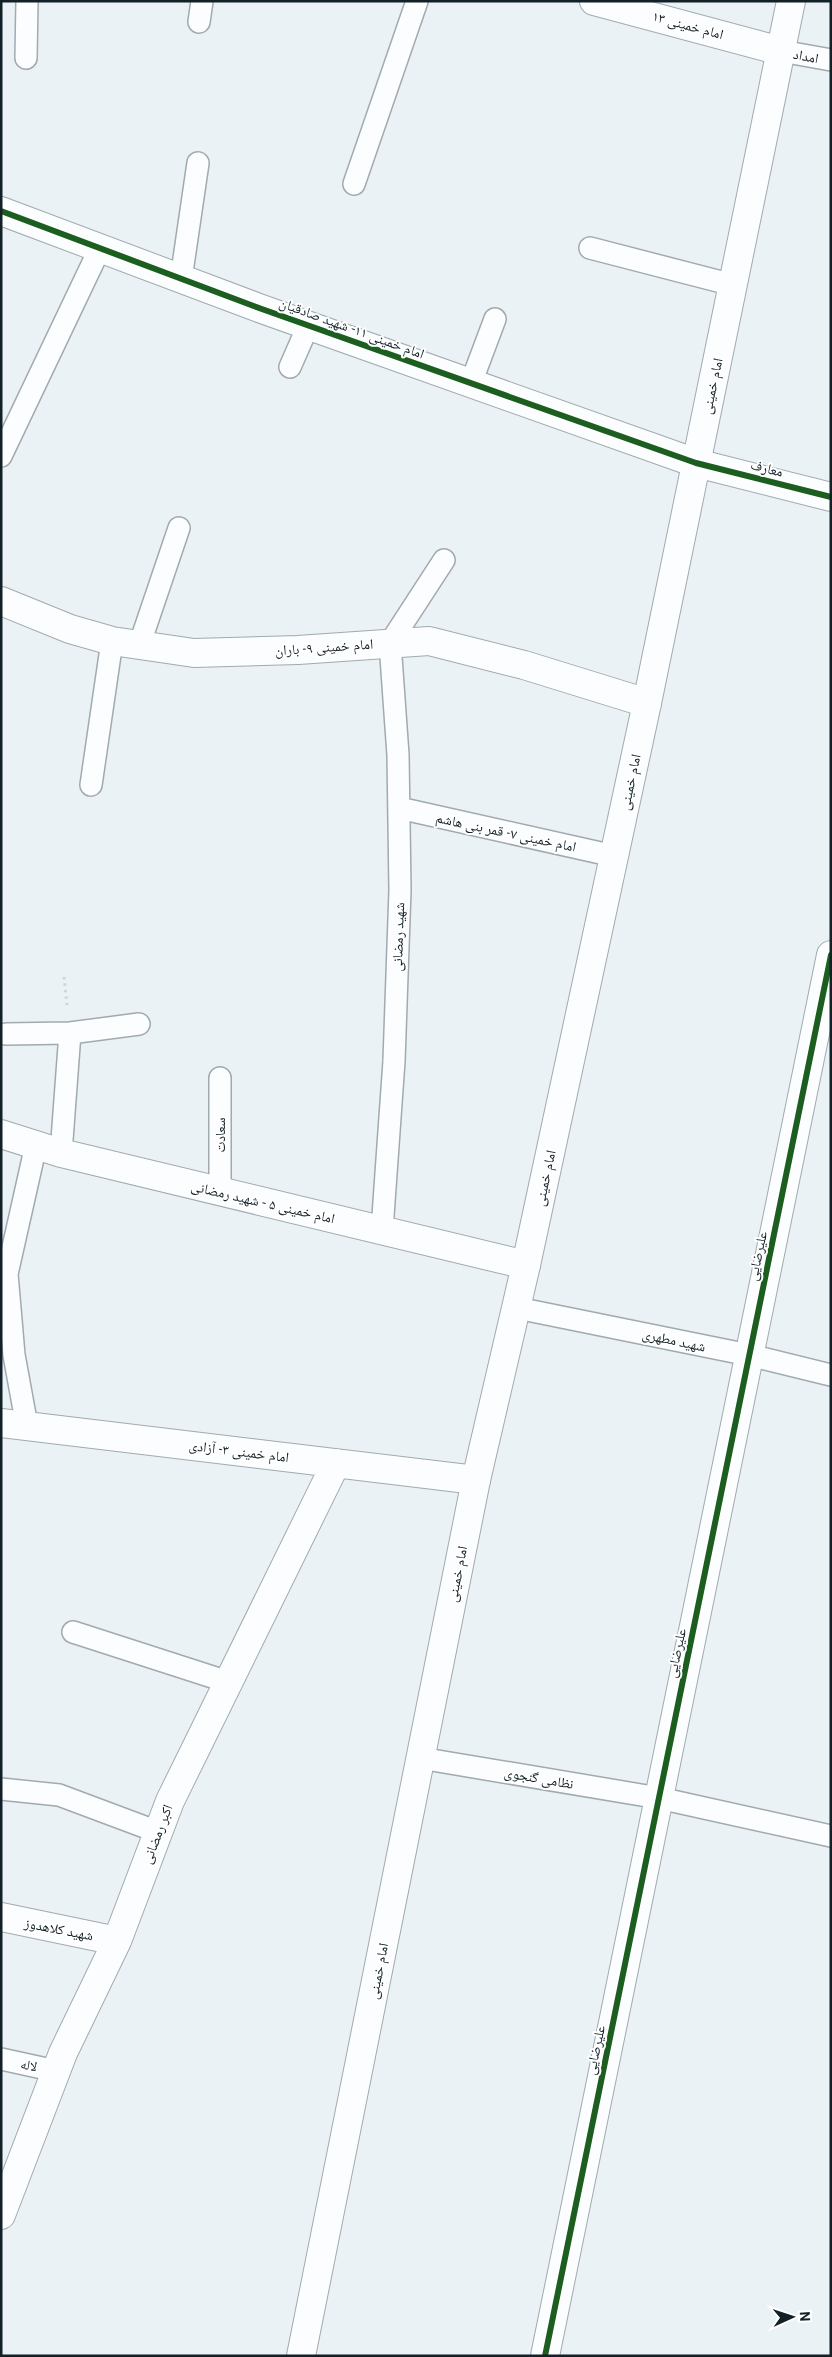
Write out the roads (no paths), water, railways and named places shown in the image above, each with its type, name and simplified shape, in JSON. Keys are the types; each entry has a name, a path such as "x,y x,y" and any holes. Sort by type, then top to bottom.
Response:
{"street":[{"name":"امام خمینی ۱۳","path":"594,1 781,51"},
{"name":"امام خمینی","path":"301,2356 476,1480 517,1308 647,702 791,1"},
{"name":"امام خمینی ۱۱- شهید صادقیان","path":"1,211 308,326 696,463"},
{"name":"معارف","path":"696,463 831,497"},
{"name":"امام خمینی ۹- باران","path":"1,600 70,629 112,641 194,654 298,650 429,641 524,665 647,702"},
{"name":"علیرضایی","path":"545,2356 831,955"},
{"name":"امام خمینی ۵ - شهید رمضانی","path":"1,1134 61,1154 526,1265"},
{"name":"امام خمینی ۳- آزادی","path":"14,1425 476,1480"},
{"name":"اکبر رمضانی","path":"1,2215 56,2071 117,1941 170,1801 336,1463"},
{"name":"شهید کلاهدوز","path":"1,1917 117,1941"}],"lane":[{"path":"26,58 27,1"},
{"path":"354,184 417,1"},
{"name":"امداد","path":"781,51 831,60"},
{"path":"181,279 198,163"},
{"path":"1,456 100,248"},
{"path":"590,248 733,285"},
{"path":"471,383 495,319"},
{"path":"290,367 308,326"},
{"path":"139,646 178,528"},
{"path":"390,643 444,560"},
{"path":"91,785 112,641"},
{"name":"شهید رمضانی","path":"382,1230 394,1061 400,890 398,755 390,643"},
{"name":"امام خمینی ۷- قمر بنی هاشم","path":"398,808 614,856"},
{"path":"6,1034 70,1033 139,1024"},
{"path":"61,1154 70,1033"},
{"name":"سعادت","path":"220,1078 220,1192"},
{"path":"14,1425 14,1355 7,1274 36,1145"},
{"name":"شهید مطهری","path":"517,1308 749,1355 831,1375"},
{"path":"73,1632 228,1682"},
{"name":"نظامی گنجوی","path":"420,1758 659,1798 831,1836"},
{"path":"1,1789 60,1795 158,1832"},
{"name":"لاله","path":"1,2059 56,2071"}]}
